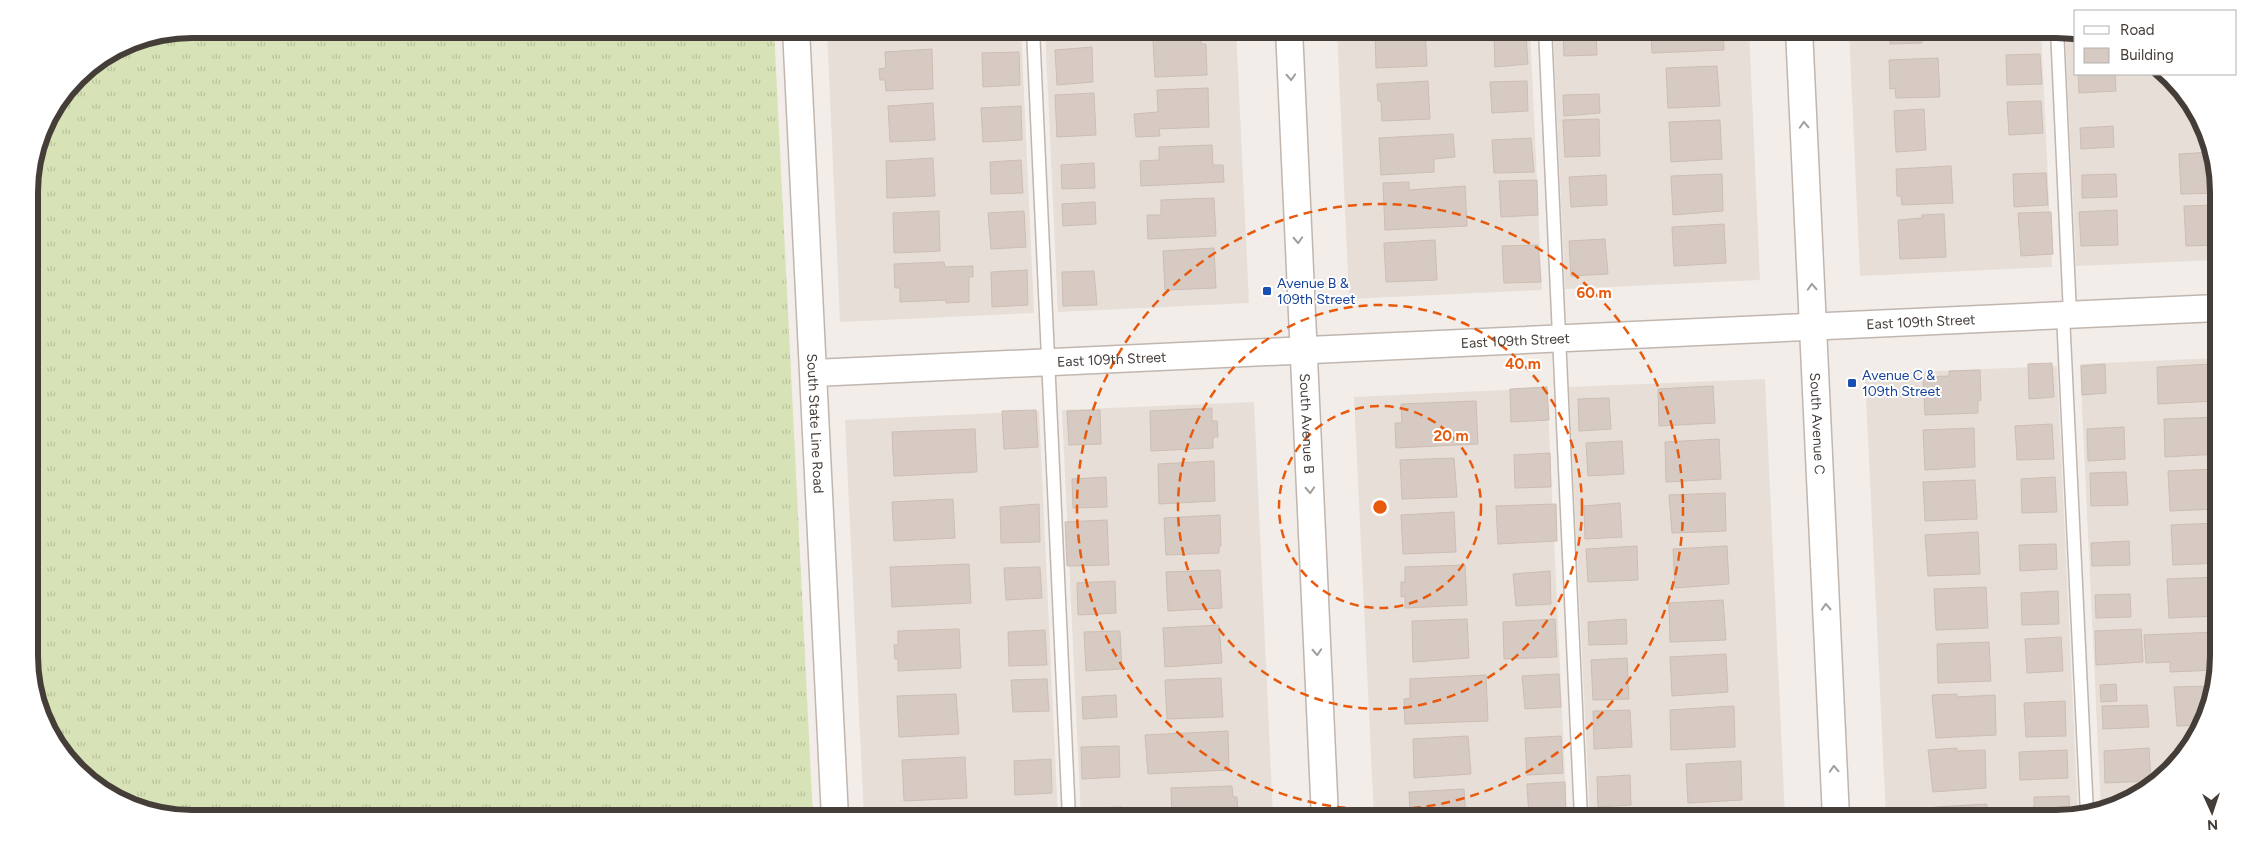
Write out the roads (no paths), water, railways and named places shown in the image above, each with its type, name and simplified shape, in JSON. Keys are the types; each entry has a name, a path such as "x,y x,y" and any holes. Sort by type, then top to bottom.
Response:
{"street":[{"name":"South State Line Road","path":"796,38 835,810"},
{"name":"South Avenue B","path":"1289,38 1325,809"},
{"name":"South Avenue C","path":"1799,38 1836,809"},
{"name":"East 109th Street","path":"814,373 2210,308"}],"lane":[{"path":"1033,38 1069,810"},
{"path":"1545,38 1581,809"},
{"path":"2057,38 2087,806"}],"place":[{"name":"Avenue B & 109th Street","path":"1267,291"},
{"name":"Avenue C & 109th Street","path":"1852,383"}]}
